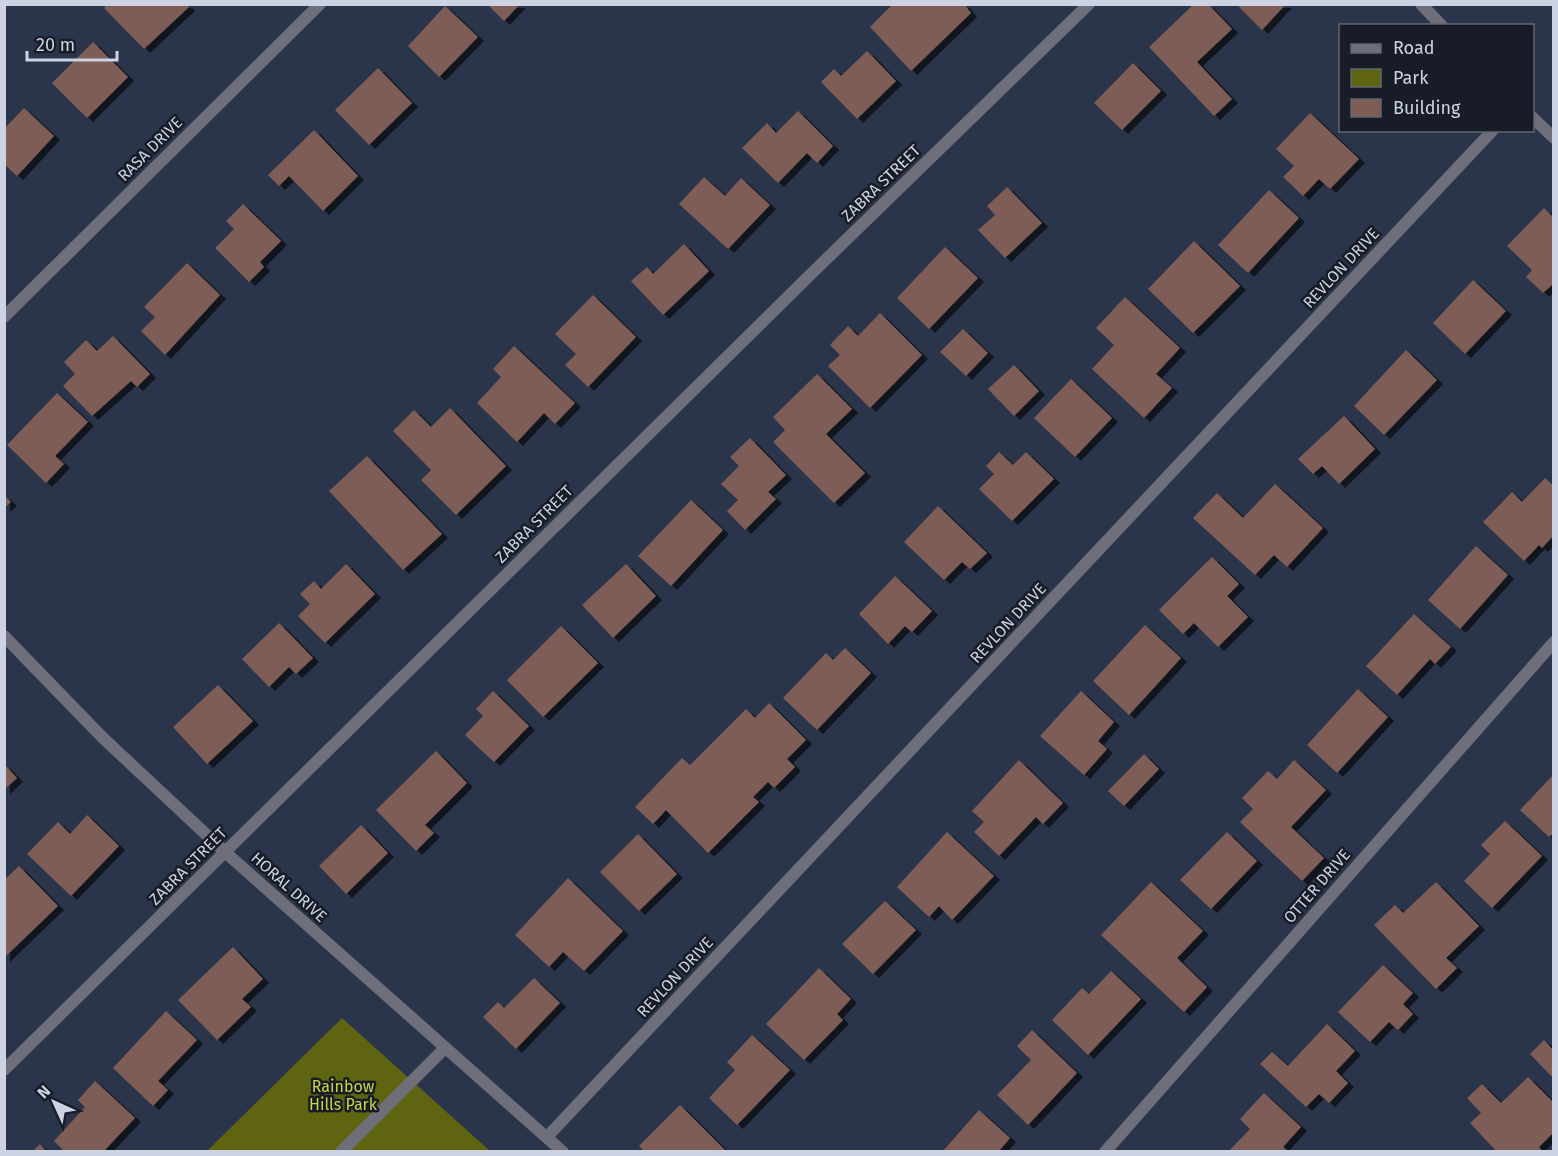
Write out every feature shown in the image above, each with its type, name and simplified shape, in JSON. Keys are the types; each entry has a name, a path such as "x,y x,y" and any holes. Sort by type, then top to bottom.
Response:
{"street":[{"name":"RASA DRIVE","path":"4,316 320,4"},
{"name":"ZABRA STREET","path":"4,1070 811,274 1089,4"},
{"path":"1421,4 1440,24"},
{"path":"1534,118 1551,131"},
{"name":"REVLON DRIVE","path":"547,1137 1491,132"},
{"name":"HORAL DRIVE","path":"4,636 104,738 225,852 562,1152"},
{"name":"OTTER DRIVE","path":"1105,1152 1554,642"},
{"path":"340,1152 446,1048"}],"green space":[{"name":"Rainbow Hills Park","path":"342,1018 490,1151 206,1152"}],"building":[{"path":"108,4 186,4 189,7 144,49 104,8"},
{"path":"487,4 520,4 504,21"},
{"path":"893,4 964,4 971,13 911,71 870,27"},
{"path":"1194,4 1208,4 1232,29 1197,62 1232,99 1214,116 1149,47"},
{"path":"1242,4 1286,4 1262,30 1239,7"},
{"path":"445,6 478,37 439,77 408,46"},
{"path":"93,42 128,77 87,118 52,83"},
{"path":"867,51 896,81 857,119 821,82 834,69 841,76"},
{"path":"1133,63 1161,91 1122,130 1094,103"},
{"path":"378,68 412,103 369,145 335,110"},
{"path":"24,108 54,136 17,176 4,164 4,129"},
{"path":"798,111 833,146 817,163 807,153 778,183 742,148 767,123 776,133"},
{"path":"1310,113 1359,159 1330,189 1319,179 1303,196 1283,177 1294,166 1276,149"},
{"path":"314,130 358,176 323,211 289,176 279,186 268,175"},
{"path":"704,177 725,196 741,178 770,205 728,249 679,204"},
{"path":"1007,187 1042,223 1005,258 978,230 995,215 987,206"},
{"path":"1269,190 1299,218 1248,273 1218,245"},
{"path":"243,204 281,241 260,262 264,267 249,282 215,248 234,229 226,221"},
{"path":"1544,208 1554,218 1554,283 1543,293 1526,277 1532,270 1507,246"},
{"path":"1194,241 1240,286 1193,333 1148,289"},
{"path":"684,244 709,271 663,315 631,281 647,267 653,274"},
{"path":"945,247 978,278 929,329 897,298"},
{"path":"187,263 220,295 165,355 141,331 155,317 144,307"},
{"path":"1473,280 1506,311 1465,354 1433,323"},
{"path":"593,295 636,337 588,387 565,365 576,354 555,334"},
{"path":"1125,297 1180,348 1156,374 1172,388 1144,418 1092,369 1114,345 1096,328"},
{"path":"880,313 922,355 870,408 828,366 840,355 830,345 848,326 858,336"},
{"path":"963,329 988,353 966,376 940,352"},
{"path":"113,336 150,374 137,387 131,381 92,416 63,386 75,374 64,362 86,340 97,351"},
{"path":"514,346 575,403 555,424 544,413 517,442 477,403 501,377 493,369"},
{"path":"1406,350 1437,380 1384,435 1354,406"},
{"path":"1014,365 1039,391 1014,416 988,389"},
{"path":"817,374 852,409 826,434 865,473 834,503 773,442 785,430 773,417"},
{"path":"1071,379 1112,418 1075,457 1034,418"},
{"path":"57,393 88,422 55,456 64,464 46,483 7,445"},
{"path":"450,408 506,466 456,515 421,480 431,470 393,431 414,410 431,427"},
{"path":"1344,416 1375,449 1339,484 1322,466 1313,474 1298,459"},
{"path":"750,438 786,475 768,492 776,499 745,530 727,511 738,500 721,484 739,466 730,457"},
{"path":"999,452 1013,465 1026,452 1054,479 1012,521 979,489 994,474 986,466"},
{"path":"367,456 442,534 403,570 329,491"},
{"path":"1545,478 1554,486 1554,535 1542,548 1539,545 1524,561 1483,522 1512,492 1522,502"},
{"path":"1275,484 1323,528 1287,567 1274,555 1255,575 1193,518 1217,493 1243,518"},
{"path":"4,495 11,502 4,508"},
{"path":"691,500 723,530 671,586 638,556"},
{"path":"938,506 987,553 970,569 962,562 944,580 904,542"},
{"path":"1476,546 1508,575 1460,629 1428,600"},
{"path":"1212,557 1239,584 1227,596 1248,617 1218,647 1194,623 1183,634 1159,610"},
{"path":"346,564 375,594 325,643 298,616 310,604 300,594 314,581 321,589"},
{"path":"626,564 656,596 613,638 582,605"},
{"path":"895,576 932,611 912,632 905,626 888,644 859,614"},
{"path":"1414,614 1451,647 1435,664 1430,659 1397,695 1366,666"},
{"path":"279,623 313,658 296,674 289,667 269,687 242,659"},
{"path":"1145,625 1181,658 1129,715 1093,681"},
{"path":"561,626 598,663 543,717 507,680"},
{"path":"845,648 871,673 817,730 783,698 826,653 833,660"},
{"path":"218,685 253,721 207,764 173,727"},
{"path":"1358,689 1388,717 1337,773 1307,745"},
{"path":"493,691 529,726 494,762 465,735 483,716 476,709"},
{"path":"1081,691 1114,722 1098,741 1107,749 1084,775 1040,736"},
{"path":"769,703 806,740 787,759 795,767 774,788 768,782 753,797 759,802 708,853 666,810 653,824 635,807 682,758 690,765 746,709 755,718"},
{"path":"436,751 467,783 425,825 434,833 416,851 376,810"},
{"path":"1144,754 1159,769 1124,806 1108,791"},
{"path":"1019,760 1063,803 1043,824 1036,817 999,856 974,832 984,822 972,811"},
{"path":"1294,760 1326,790 1291,827 1324,858 1302,881 1240,822 1253,809 1242,798 1268,771 1277,779"},
{"path":"4,764 17,778 4,790"},
{"path":"1554,774 1554,833 1549,837 1520,810"},
{"path":"87,815 119,846 71,896 27,854 58,822 70,834"},
{"path":"1505,821 1542,856 1492,908 1464,881 1490,854 1481,845"},
{"path":"361,825 388,853 346,894 319,866"},
{"path":"947,832 994,876 952,920 939,906 929,917 897,887"},
{"path":"1227,832 1257,861 1211,909 1180,880"},
{"path":"638,834 677,874 639,911 600,872"},
{"path":"19,866 58,906 4,958 4,880"},
{"path":"568,878 623,931 584,971 563,952 549,967 515,935"},
{"path":"1151,882 1203,931 1177,958 1207,987 1184,1012 1101,935"},
{"path":"1436,882 1479,926 1446,958 1457,968 1436,989 1374,925 1395,905 1403,913"},
{"path":"885,901 916,930 873,974 842,944"},
{"path":"233,947 263,979 242,999 251,1007 217,1040 178,1000"},
{"path":"1383,965 1413,993 1403,1004 1413,1014 1398,1030 1389,1022 1370,1042 1338,1012"},
{"path":"819,968 851,999 837,1014 843,1020 804,1060 766,1024"},
{"path":"1111,971 1141,999 1088,1055 1052,1020 1082,988 1089,994"},
{"path":"534,978 560,1003 516,1049 483,1017 498,1002 504,1008"},
{"path":"166,1011 197,1040 158,1081 168,1090 153,1106 113,1068"},
{"path":"1327,1024 1355,1051 1336,1071 1348,1083 1329,1103 1319,1094 1306,1107 1260,1064 1272,1052 1288,1066"},
{"path":"1032,1030 1077,1073 1028,1125 997,1095 1031,1060 1017,1046"},
{"path":"752,1035 790,1070 737,1125 709,1098 735,1070 727,1062"},
{"path":"1544,1040 1552,1049 1554,1047 1554,1079 1530,1054"},
{"path":"1528,1077 1554,1103 1554,1132 1539,1147 1543,1152 1497,1152 1470,1123 1481,1113 1467,1098 1482,1084 1501,1103"},
{"path":"95,1081 135,1118 103,1152 65,1152 54,1141 85,1107 78,1100"},
{"path":"1264,1093 1301,1127 1283,1147 1289,1152 1228,1152 1250,1129 1240,1119"},
{"path":"680,1105 727,1152 645,1152 639,1146"},
{"path":"979,1110 1010,1138 998,1152 942,1152"},
{"path":"40,1144 46,1152 32,1152"}]}
